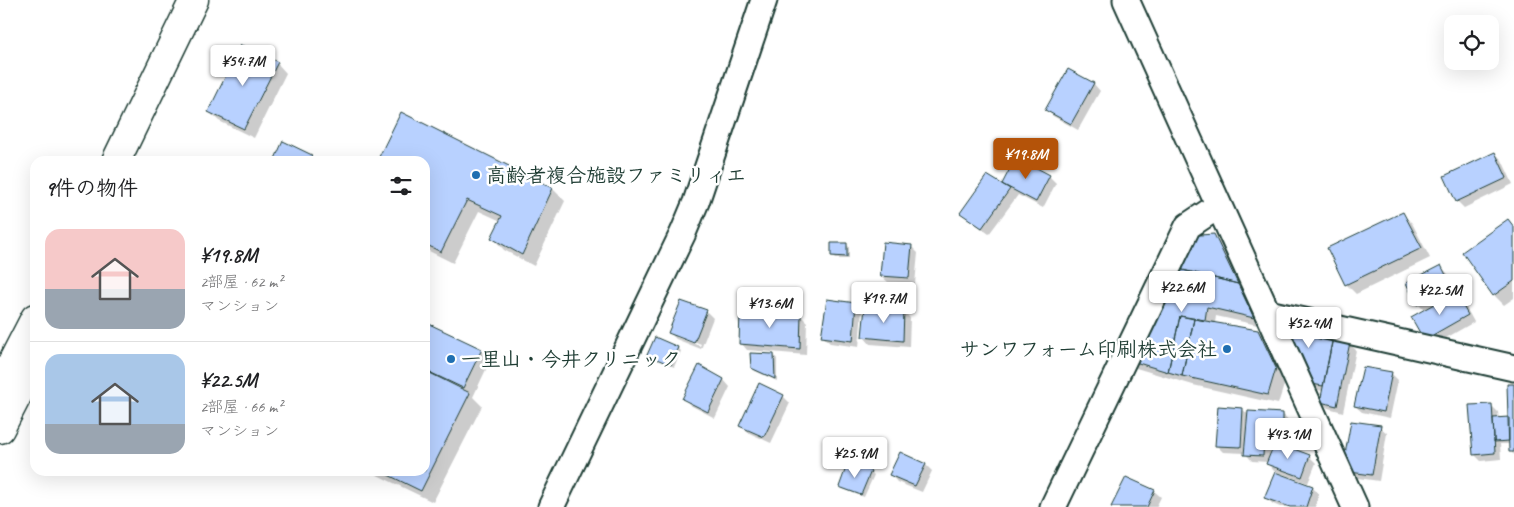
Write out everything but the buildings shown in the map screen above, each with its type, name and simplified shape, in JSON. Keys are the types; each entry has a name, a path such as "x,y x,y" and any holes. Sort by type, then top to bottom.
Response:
{"main road":[{"path":"118,156 194,0"},
{"path":"139,156 214,0"},
{"path":"0,386 30,328"},
{"path":"0,429 30,371"}],"street":[{"path":"551,507 696,202 764,0"},
{"path":"1126,0 1355,507"},
{"path":"1053,507 1188,226 1218,206"},
{"path":"1268,313 1514,368"}],"place":[{"name":"高齢者複合施設ファミリィエ","path":"476,175"},
{"name":"サンワフォーム印刷株式会社","path":"1227,349"},
{"name":"一里山・今井クリニック","path":"451,359"}]}
